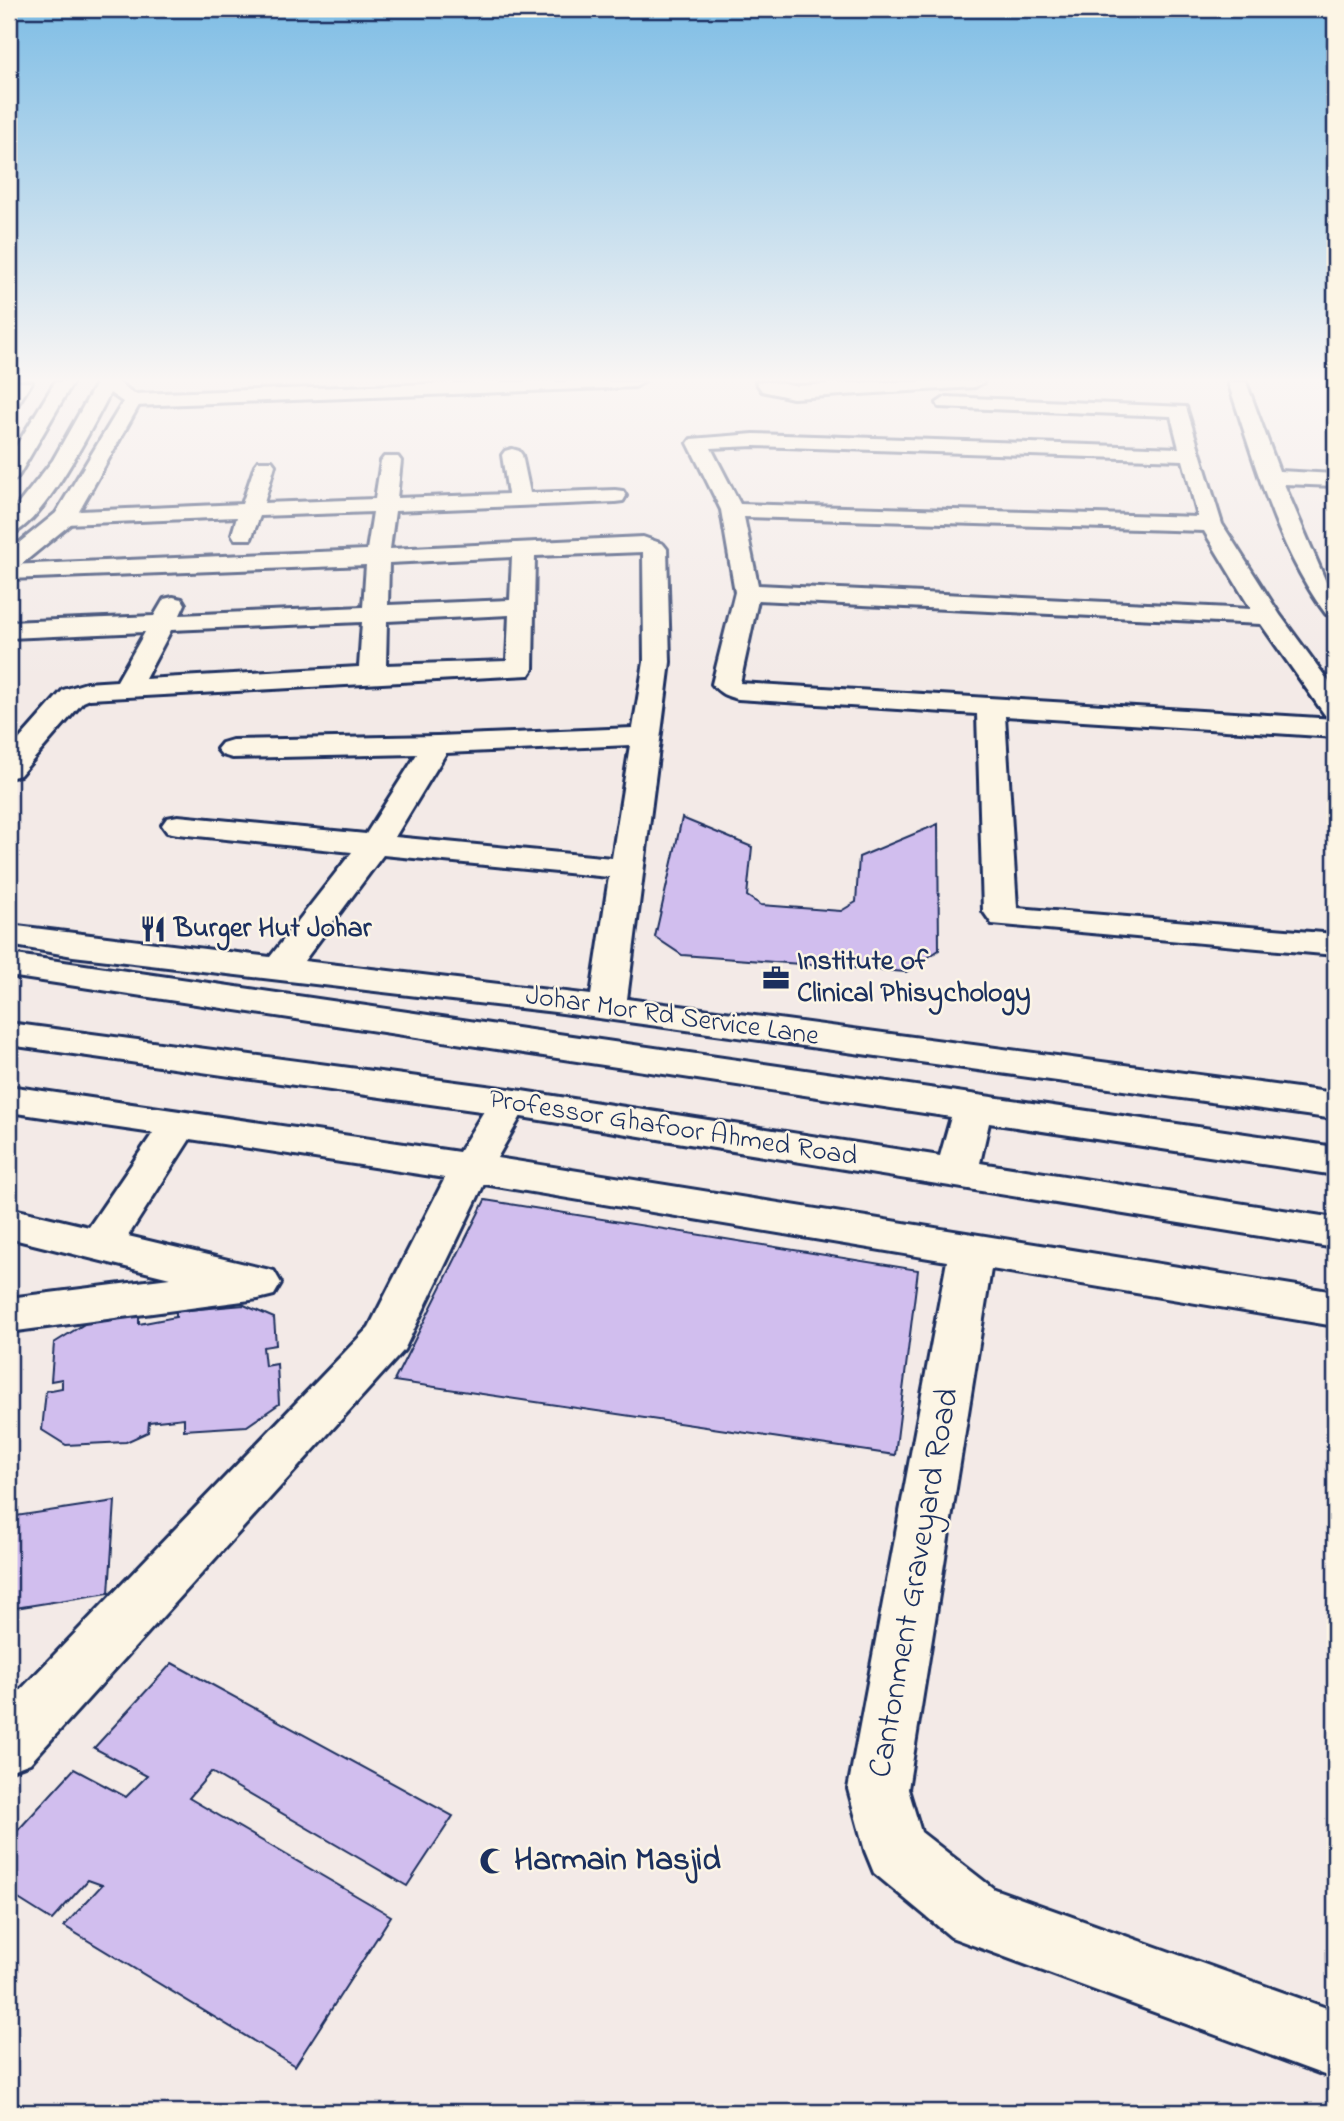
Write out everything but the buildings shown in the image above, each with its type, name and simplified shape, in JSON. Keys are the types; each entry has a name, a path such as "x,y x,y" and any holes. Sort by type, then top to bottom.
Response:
{"street":[{"path":"9,528 29,509 48,481"},
{"path":"9,563 65,517 86,481"},
{"path":"234,563 260,481"},
{"path":"372,674 378,555 388,481"},
{"path":"517,481 520,499"},
{"path":"717,481 732,510 747,592 726,684 729,688 991,708 1335,728"},
{"path":"1198,481 1212,524 1269,617 1335,709"},
{"path":"1273,481 1282,509 1315,583 1335,609"},
{"path":"65,517 615,496"},
{"path":"732,510 1212,524"},
{"path":"9,572 643,544 655,549 657,662 607,1008"},
{"path":"9,769 73,696 86,691 372,674 520,669 524,549"},
{"path":"127,688 164,623 191,566"},
{"path":"747,592 1269,617"},
{"path":"9,630 522,607"},
{"path":"991,708 1000,911 1004,917 1335,945"},
{"path":"232,749 437,745 646,736"},
{"path":"219,996 263,966 375,844 437,745"},
{"path":"178,825 627,869"},
{"name":"Johar Mor Rd Service Lane","path":"9,935 607,1008 1335,1106"},
{"path":"9,965 1335,1161"},
{"name":"Professor Ghafoor Ahmed Road","path":"9,1034 509,1102 1335,1233"},
{"path":"9,1099 471,1168 1335,1309"},
{"path":"9,1743 387,1338 471,1168 509,1102"},
{"path":"956,1174 973,1108"},
{"path":"100,1244 180,1124"},
{"path":"9,1223 258,1283 9,1315"},
{"name":"Cantonment Graveyard Road","path":"972,1248 878,1789 896,1851 974,1914 1335,2045"}],"place":[{"name":"Burger Hut Johar","path":"153,929"},
{"name":"Institute of Clinical Phisychology","path":"776,978"},
{"name":"Harmain Masjid","path":"493,1861"}]}
